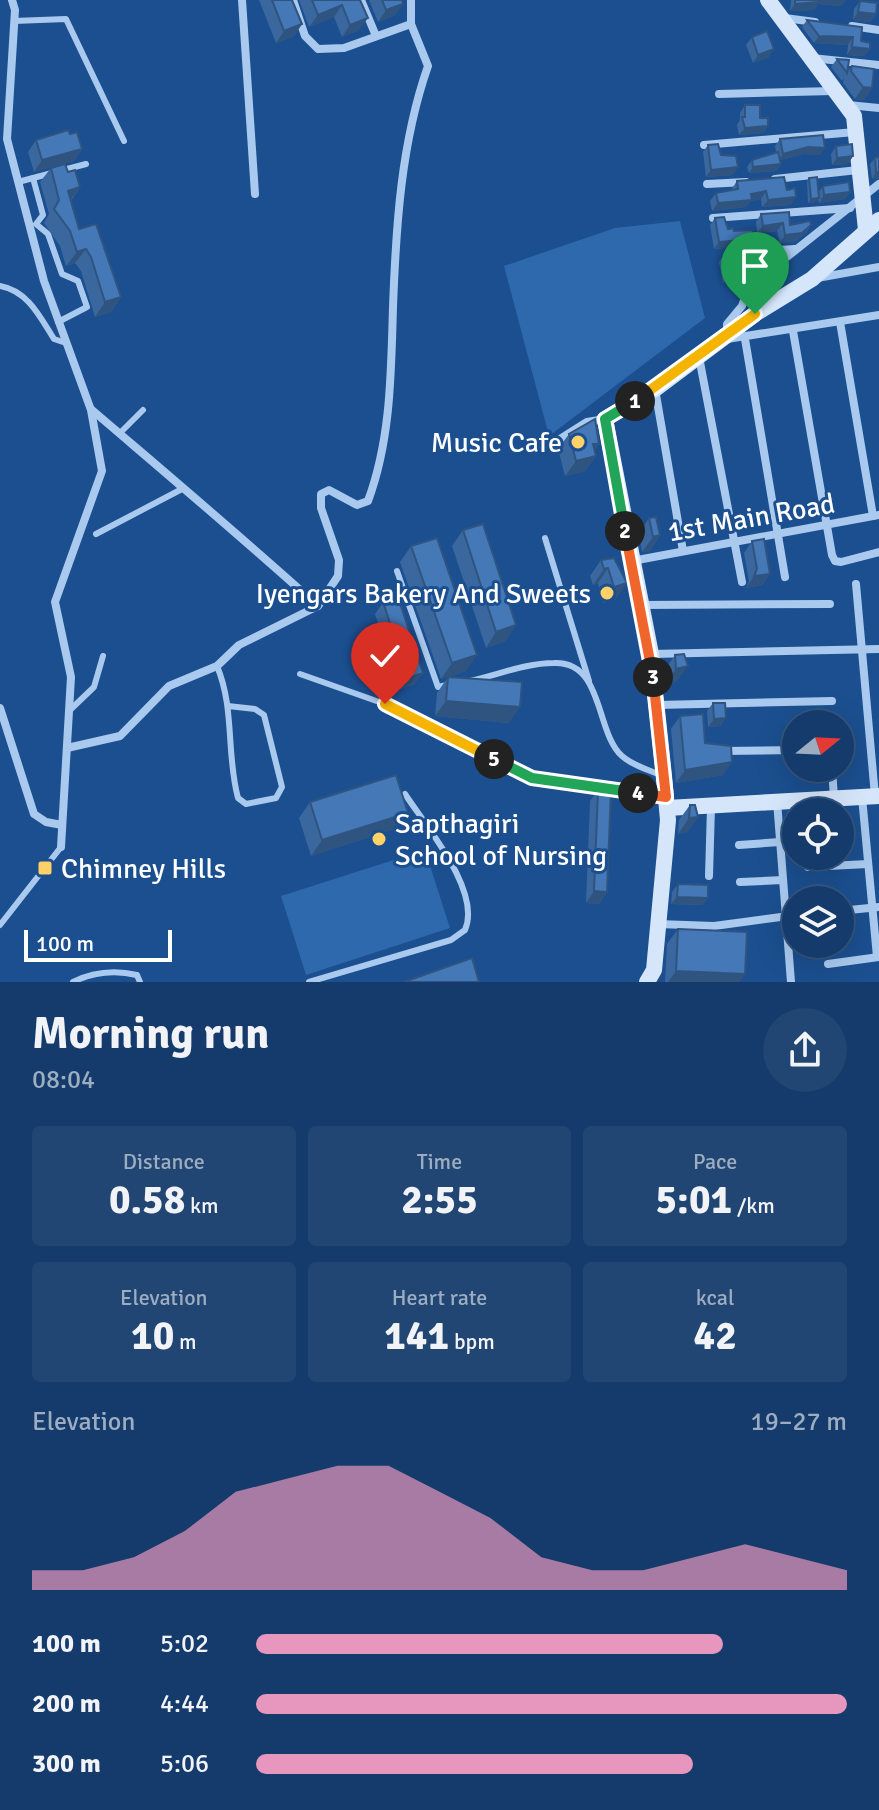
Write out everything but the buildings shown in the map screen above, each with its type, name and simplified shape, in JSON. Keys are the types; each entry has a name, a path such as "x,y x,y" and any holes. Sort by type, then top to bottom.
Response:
{"street":[{"path":"12,0 14,21 7,139 44,281 91,410 102,471 55,602 71,677 61,847"},
{"path":"242,0 255,194"},
{"path":"293,0 305,36 318,49 344,48 411,24"},
{"path":"361,0 376,36"},
{"path":"67,748 120,736 169,686 217,666 239,645 318,606 338,576 339,560 321,508 321,494 329,490 357,505 368,501 381,467 390,396 402,180 413,109 428,66 411,24 411,0"},
{"path":"557,441 587,422 605,419 655,389 725,337 812,279 872,225 856,204 858,170 854,116 768,0"},
{"path":"778,17 822,22"},
{"path":"836,24 879,30"},
{"path":"809,58 879,65"},
{"path":"719,94 839,98 879,108"},
{"path":"704,145 855,132"},
{"path":"707,184 858,170"},
{"path":"725,337 727,324 742,306 746,290 879,184"},
{"path":"713,218 856,204"},
{"path":"749,253 796,248"},
{"path":"812,279 879,267"},
{"path":"725,337 745,339 879,315"},
{"path":"840,322 876,516"},
{"path":"793,331 825,525 835,561 879,552"},
{"path":"745,339 785,577"},
{"path":"699,356 742,582"},
{"path":"655,389 683,551"},
{"path":"91,410 182,489 207,506 318,606"},
{"path":"605,419 651,654 666,802 668,885 658,924 654,970 647,982"},
{"name":"1st Main Road","path":"631,561 876,516"},
{"path":"828,964 878,957 868,862 872,796 856,584"},
{"path":"640,605 830,604"},
{"path":"651,654 879,649"},
{"path":"656,705 832,701"},
{"path":"0,708 34,814 46,822 62,825"},
{"path":"718,751 782,750"},
{"path":"833,782 834,798 872,796"},
{"path":"777,800 783,886"},
{"path":"666,802 711,807 782,800"},
{"path":"709,876 711,807"},
{"path":"739,845 780,842"},
{"path":"854,863 879,859"},
{"path":"740,882 783,880"},
{"path":"854,909 875,907"},
{"path":"658,924 714,926 782,917"},
{"path":"789,958 791,982"}],"lane":[{"path":"14,21 66,19 124,141"},
{"path":"18,182 86,164"},
{"path":"33,178 43,215 36,224 48,234 62,274 78,281 87,307 58,322"},
{"path":"0,286 13,288 33,306 54,339 66,343"},
{"path":"119,434 143,410"},
{"path":"96,534 182,489"},
{"path":"545,538 590,684 613,744 622,756 664,776"},
{"path":"397,571 438,687 557,662 579,671 590,684"},
{"path":"69,711 94,687 103,656"},
{"path":"217,666 228,706 230,760 238,798 246,804 276,798 282,787 264,715 255,709 228,706"},
{"path":"300,674 385,704 532,778 666,802"},
{"path":"309,982 451,940 467,925 467,903 457,873 405,794"},
{"path":"0,925 61,847"},
{"path":"73,982 86,975 111,973 137,975 140,982"}],"shaded area":[{"path":"680,221 705,318 549,436 504,266 615,228"},
{"path":"425,850 450,928 306,975 281,896"}],"place":[{"name":"Music Cafe","path":"578,442"},
{"name":"Iyengars Bakery And Sweets","path":"607,593"},
{"name":"Sapthagiri School of Nursing","path":"379,839"},
{"name":"Chimney Hills","path":"45,868"}],"route":[{"path":"385,704 532,778 666,797 651,654 605,419 655,389 755,314"}]}
